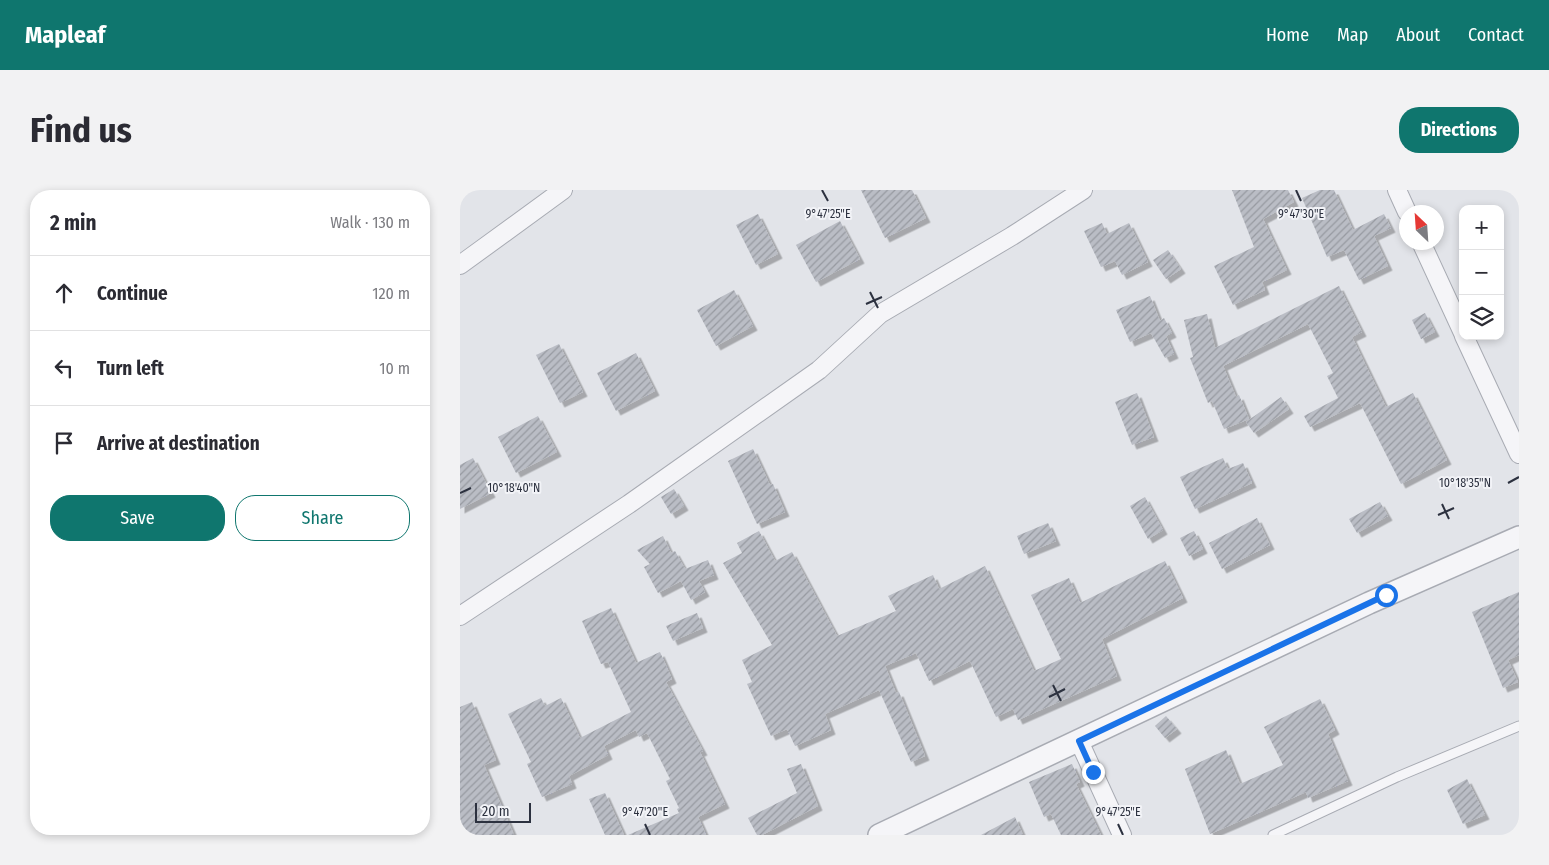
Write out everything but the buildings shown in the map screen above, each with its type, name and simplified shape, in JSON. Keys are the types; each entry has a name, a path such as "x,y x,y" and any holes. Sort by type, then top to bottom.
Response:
{"street":[{"path":"460,265 563,190"},
{"path":"460,616 629,504 819,370 880,314 1012,236 1083,190"},
{"path":"1397,190 1404,205"},
{"path":"1425,250 1459,323"},
{"path":"1466,340 1519,454"},
{"path":"879,835 1369,603 1519,536"},
{"path":"1079,741 1122,835"}],"lane":[{"path":"1273,835 1397,778 1519,726"}],"route":[{"path":"1093,772 1079,741 1386,595"}]}
